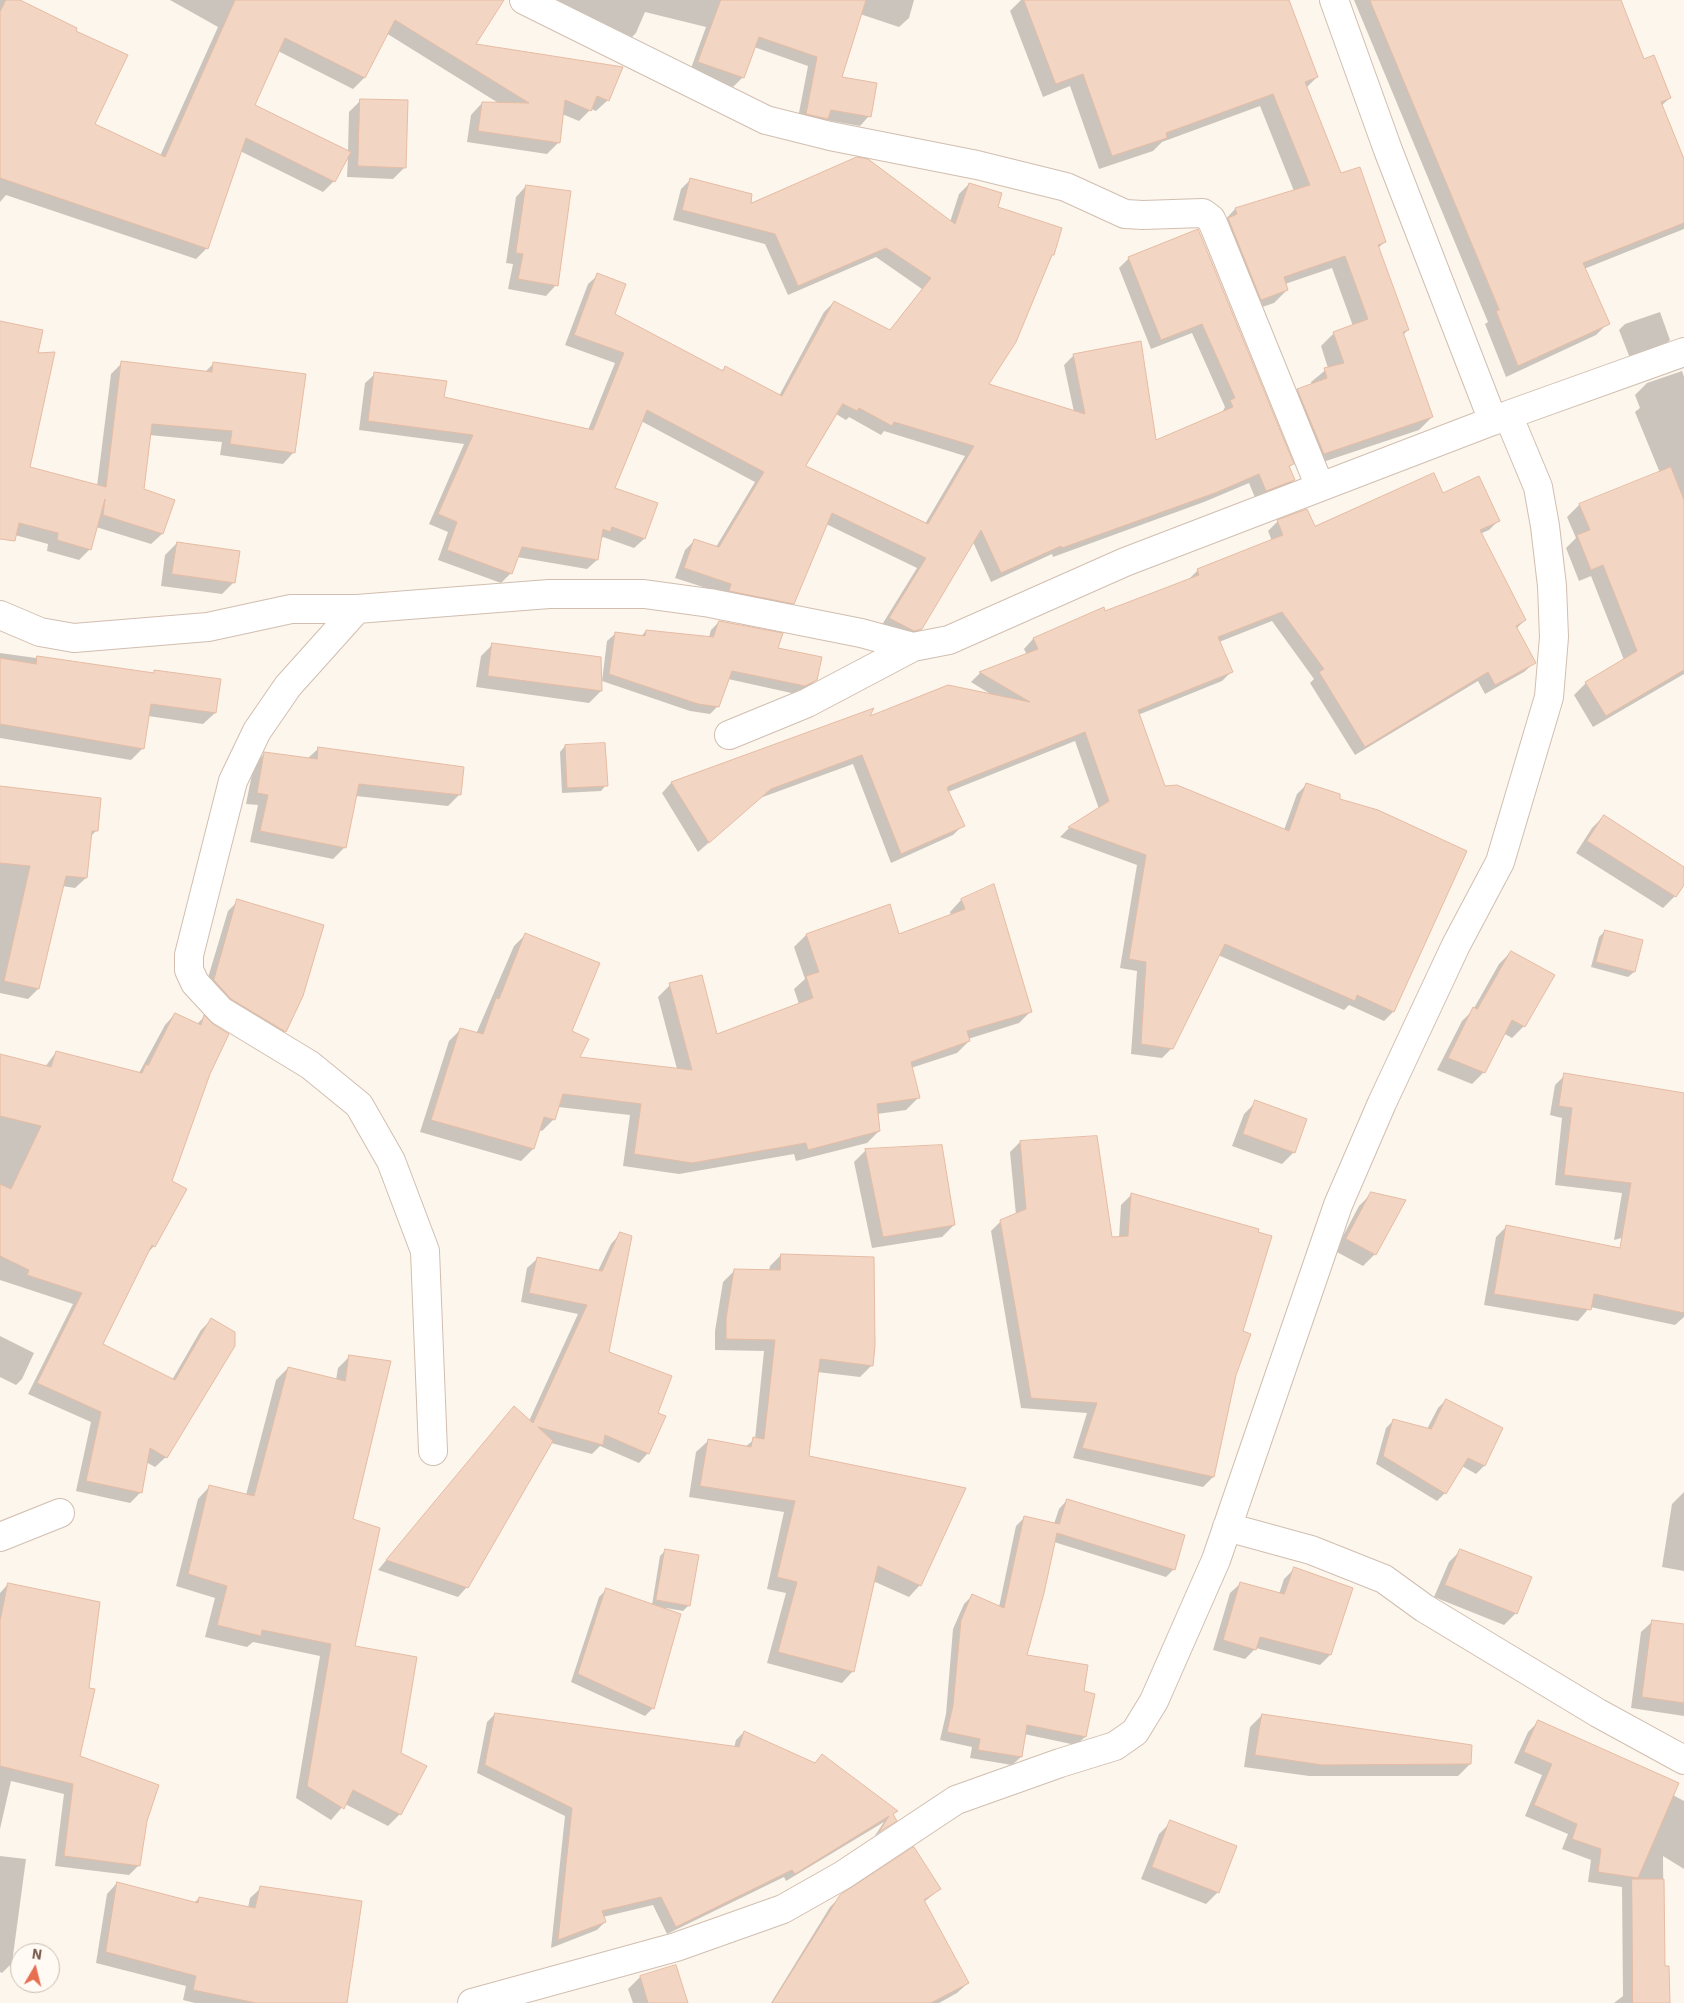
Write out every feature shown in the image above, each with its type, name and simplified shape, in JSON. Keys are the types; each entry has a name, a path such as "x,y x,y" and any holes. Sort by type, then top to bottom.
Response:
{"street":[{"path":"524,0 766,120 830,136 976,165 1066,187 1125,214 1143,215 1194,211 1203,213 1210,219 1222,243 1320,487"},
{"path":"472,2003 676,1947 783,1909 843,1875 956,1800 1060,1763 1115,1746 1135,1732 1154,1701 1216,1560 1338,1205 1382,1103 1456,945 1500,862 1549,697 1554,637 1552,586 1538,487 1500,418 1388,150 1334,0"},
{"path":"729,735 807,703 913,646 949,640 1125,562 1500,418 1684,352"},
{"path":"0,615 40,632 74,638 208,628 291,610 357,609 550,594 644,594 710,603 861,633 913,646"},
{"path":"357,609 288,686 257,731 232,781 189,954 189,970 194,983 221,1012 310,1065 359,1105 391,1161 425,1251 433,1451"},
{"path":"0,1537 60,1513"},
{"path":"1227,1527 1311,1550 1384,1579 1424,1608 1598,1713 1684,1760"}],"building":[{"path":"6,0 20,0 77,28 76,31 128,55 95,124 165,157 235,0 504,0 476,44 623,67 609,101 597,96 591,111 565,100 560,143 478,131 482,102 529,103 395,20 365,78 285,38 255,105 351,152 335,182 246,138 208,249 0,178 0,12"},
{"path":"721,0 866,0 842,77 877,83 871,117 831,110 828,119 806,114 817,57 759,37 744,78 698,62"},
{"path":"1024,0 1289,0 1318,77 1305,82 1341,173 1360,167 1386,242 1378,245 1409,330 1403,332 1433,417 1324,454 1297,389 1327,378 1324,368 1344,363 1333,332 1368,319 1345,256 1284,277 1288,290 1261,300 1228,218 1237,214 1235,208 1310,185 1273,94 1166,133 1167,138 1112,156 1083,74 1056,84"},
{"path":"1370,0 1621,0 1644,59 1654,55 1671,98 1661,102 1684,159 1684,223 1583,263 1610,324 1518,366 1496,311 1499,310"},
{"path":"360,99 408,100 406,168 358,166"},
{"path":"857,157 868,159 955,224 969,183 1002,193 998,207 1062,228 1054,255 1052,255 1016,342 989,384 1085,414 1073,354 1141,341 1156,440 1233,407 1230,400 1235,398 1202,324 1161,340 1128,257 1198,229 1294,464 1289,466 1295,480 1266,491 1259,474 1215,493 1062,548 1061,546 1001,573 981,530 922,629 914,631 889,618 926,558 832,513 794,604 729,591 731,584 684,568 694,539 719,547 764,472 647,410 615,488 658,503 645,539 612,527 610,532 603,529 598,560 522,547 512,574 447,550 457,522 438,514 473,435 368,421 374,372 447,381 444,397 593,430 624,353 574,335 597,273 626,284 615,314 723,371 725,366 782,396 834,301 890,330 931,278 886,248 798,286 775,234 682,210 690,178 752,194 751,203","holes":["843,404 857,411 859,408 892,426 894,422 974,446 928,524 806,466"]},
{"path":"526,185 571,191 558,286 518,279 523,254 516,253"},
{"path":"0,321 43,330 38,353 55,352 30,467 106,487 121,361 212,372 213,362 306,374 295,453 230,444 232,431 152,424 144,489 175,500 163,534 103,515 105,499 91,550 57,540 58,533 19,523 15,541 0,539"},
{"path":"1671,467 1684,500 1684,670 1606,716 1585,682 1637,651 1603,565 1591,570 1577,535 1590,530 1579,504"},
{"path":"1434,473 1443,493 1479,476 1500,521 1480,530 1526,620 1516,626 1536,663 1495,685 1488,672 1365,747 1319,672 1324,669 1282,612 1218,637 1233,672 1138,710 1165,786 1177,785 1289,831 1306,783 1340,794 1340,799 1378,810 1467,851 1394,1012 1357,995 1355,1001 1225,944 1173,1049 1141,1044 1146,962 1129,959 1146,855 1068,827 1109,801 1085,732 949,786 947,788 965,826 901,854 862,755 771,789 709,843 671,782 874,708 870,716 948,685 1030,702 979,672 1038,649 1033,638 1104,607 1105,611 1199,575 1197,569 1283,535 1277,520 1307,509 1315,526"},
{"path":"177,542 240,551 235,583 172,574"},
{"path":"719,621 783,633 778,648 822,657 817,680 805,686 732,671 719,707 698,704 609,674 615,632 645,636 646,630 713,637"},
{"path":"492,643 601,657 602,691 488,676"},
{"path":"37,656 154,673 154,670 221,679 216,713 151,704 144,749 0,724 0,658 36,664"},
{"path":"605,743 608,786 567,788 565,745"},
{"path":"318,747 464,767 461,795 359,784 346,848 260,831 268,795 257,793 264,752 317,759"},
{"path":"0,786 101,798 98,831 92,831 87,878 66,876 39,989 4,981 30,866 0,863"},
{"path":"1604,815 1684,867 1684,885 1676,897 1587,841"},
{"path":"994,884 1032,1012 967,1031 970,1041 911,1062 920,1098 877,1104 880,1131 808,1150 806,1143 692,1163 634,1154 641,1104 563,1094 555,1120 544,1117 534,1149 431,1120 460,1028 483,1034 496,998 499,999 525,933 600,963 572,1031 589,1039 580,1057 692,1070 669,983 702,975 717,1034 813,998 806,976 819,972 806,934 890,904 899,934 965,909 961,899"},
{"path":"237,899 324,925 303,996 286,1032 231,999 214,980"},
{"path":"1605,930 1643,940 1635,972 1596,962"},
{"path":"1511,951 1555,975 1525,1027 1512,1020 1485,1073 1448,1058 1473,1007 1477,1009"},
{"path":"175,1013 201,1025 204,1015 213,1024 229,1034 210,1074 172,1181 187,1189 155,1247 152,1245 103,1344 175,1380 211,1318 235,1332 235,1346 167,1458 150,1448 142,1493 86,1481 101,1412 37,1383 82,1293 27,1275 29,1270 0,1256 0,1184 11,1189 41,1126 0,1116 0,1054 51,1067 56,1051 142,1073"},
{"path":"1564,1073 1684,1093 1684,1313 1594,1294 1591,1310 1494,1294 1506,1225 1620,1248 1631,1183 1564,1175 1572,1108 1559,1106"},
{"path":"1255,1100 1307,1119 1295,1153 1243,1134"},
{"path":"1097,1136 1112,1237 1128,1236 1131,1193 1259,1229 1258,1232 1272,1236 1243,1331 1251,1334 1236,1375 1214,1477 1082,1448 1097,1403 1031,1398 1000,1220 1026,1209 1020,1141"},
{"path":"942,1145 955,1225 883,1237 865,1149"},
{"path":"1371,1192 1406,1200 1376,1255 1346,1239"},
{"path":"620,1232 632,1236 609,1352 672,1376 658,1413 666,1416 649,1454 605,1435 603,1445 538,1427 553,1441 468,1588 386,1560 514,1406 533,1423 587,1305 529,1293 537,1257 602,1271"},
{"path":"781,1254 874,1257 875,1346 873,1366 820,1359 809,1456 966,1488 921,1586 878,1566 854,1672 778,1652 797,1582 777,1577 795,1501 700,1486 708,1439 751,1447 753,1437 764,1439 775,1340 726,1339 726,1319 734,1269 780,1270"},
{"path":"349,1355 391,1361 353,1519 380,1528 355,1646 417,1657 401,1753 427,1766 401,1815 353,1790 344,1809 307,1786 331,1644 262,1630 261,1636 217,1625 227,1586 188,1574 209,1485 254,1496 288,1367 345,1381"},
{"path":"1446,1399 1503,1428 1485,1466 1468,1458 1446,1494 1383,1456 1393,1419 1431,1429"},
{"path":"1067,1499 1185,1535 1175,1570 1057,1533 1044,1593 1027,1655 1088,1665 1084,1691 1095,1694 1086,1737 1027,1725 1022,1757 978,1750 980,1739 947,1732 953,1705 961,1620 972,1594 1004,1608 1024,1516 1059,1524"},
{"path":"665,1549 699,1555 690,1606 656,1600"},
{"path":"1460,1549 1532,1577 1517,1614 1445,1585"},
{"path":"1294,1567 1353,1588 1331,1655 1260,1637 1256,1650 1223,1640 1240,1582 1284,1594"},
{"path":"8,1583 100,1602 89,1688 95,1689 80,1756 159,1785 147,1821 140,1866 64,1856 73,1784 0,1766 0,1621"},
{"path":"606,1588 681,1614 654,1709 578,1674"},
{"path":"1652,1620 1684,1624 1684,1703 1642,1697"},
{"path":"495,1713 739,1747 744,1731 815,1763 822,1754 898,1811 893,1814 897,1821 879,1832 889,1816 795,1874 792,1870 676,1927 661,1897 602,1911 606,1922 558,1940 572,1808 485,1765"},
{"path":"1262,1714 1472,1745 1471,1764 1322,1765 1255,1755"},
{"path":"1538,1720 1679,1783 1638,1878 1598,1872 1601,1849 1572,1839 1577,1824 1534,1805 1552,1764 1524,1752"},
{"path":"1170,1820 1237,1846 1219,1893 1152,1867"},
{"path":"914,1847 941,1889 924,1900 969,1983 931,2003 772,2003 840,1895"},
{"path":"1632,1879 1664,1879 1665,1966 1669,1966 1670,2003 1633,2003"},
{"path":"117,1882 198,1903 199,1897 255,1908 260,1886 362,1901 347,2003 256,2003 193,1990 196,1976 106,1952"},
{"path":"676,1965 688,2003 648,2003 640,1976"}]}
